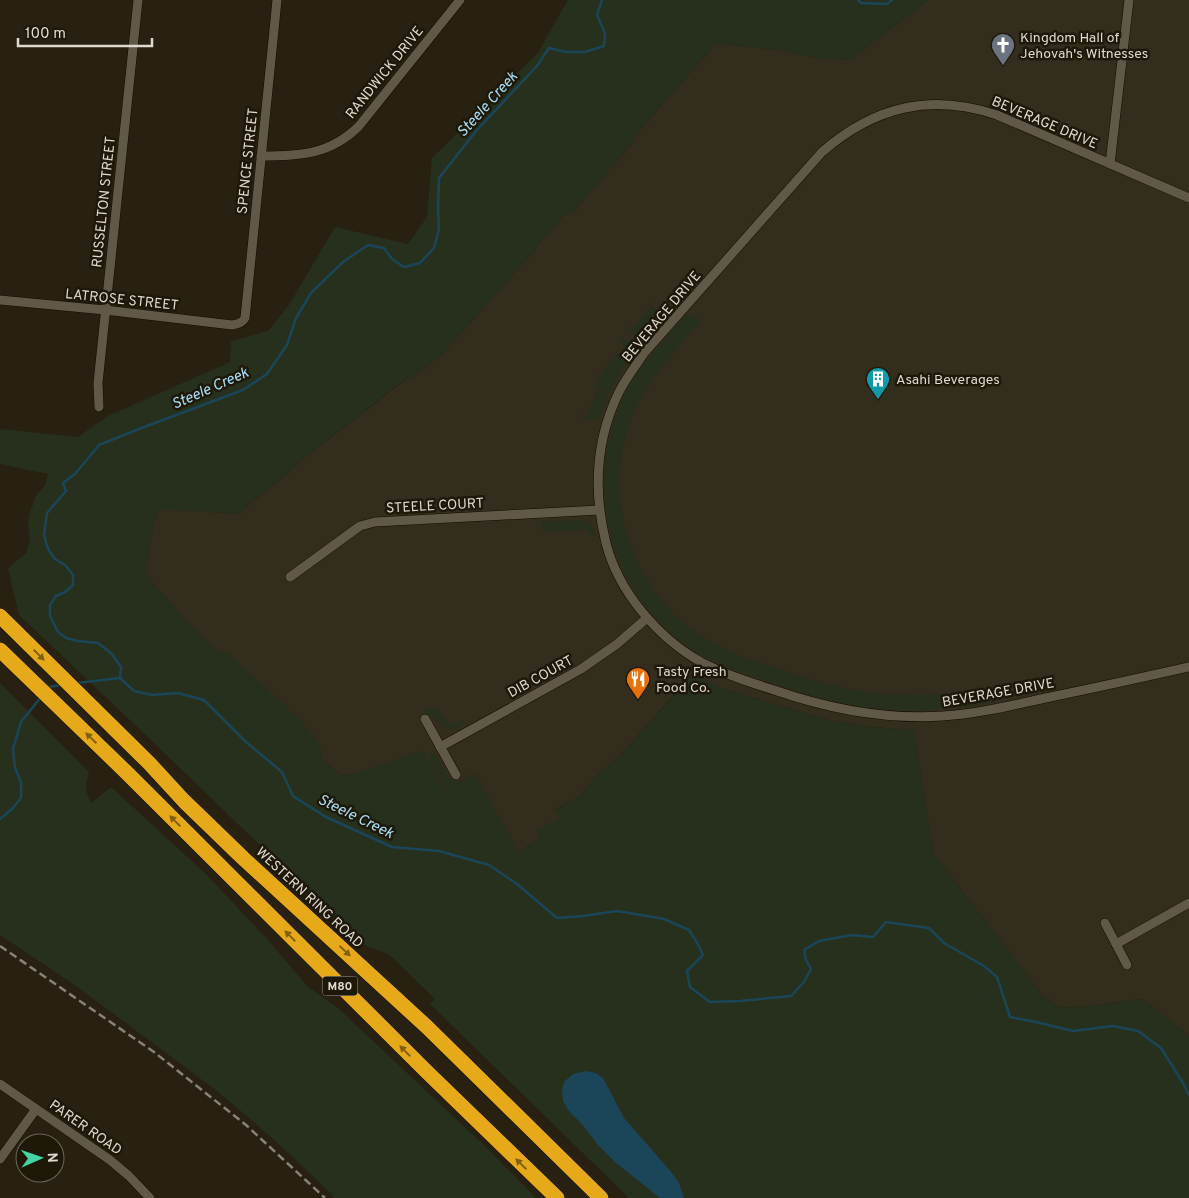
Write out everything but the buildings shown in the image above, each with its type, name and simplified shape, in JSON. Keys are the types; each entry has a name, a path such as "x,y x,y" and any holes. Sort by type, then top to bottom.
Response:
{"highway":[{"name":"WESTERN RING ROAD","path":"1,618 150,763 184,801 244,859 427,1027 601,1198"},
{"name":"M80","path":"0,650 126,772 556,1198"},
{"path":"427,1027 612,1198"}],"street":[{"name":"RUSSELTON STREET","path":"100,407 98,383 138,0"},
{"name":"SPENCE STREET","path":"240,323 245,318 277,0"},
{"name":"RANDWICK DRIVE","path":"261,156 292,156 313,152 332,146 352,133 460,0"},
{"path":"1110,164 1129,0"},
{"name":"BEVERAGE DRIVE","path":"1189,198 997,115 970,107 927,105 901,108 869,120 837,139 822,152 651,346 631,372 619,392 604,433 598,469 599,510 607,548 623,583 647,618 681,649 700,662 719,671 799,699 864,713 890,716 943,716 998,708 1189,667"},
{"name":"LATROSE STREET","path":"0,300 232,325 240,323"},
{"name":"STEELE COURT","path":"290,577 360,526 375,522 599,510"},
{"name":"DIB COURT","path":"440,747 581,669 617,644 647,618"},
{"path":"425,720 456,775"},
{"path":"1116,944 1189,903"},
{"path":"1105,923 1127,964"},
{"name":"PARER ROAD","path":"0,1084 110,1160 150,1198"},
{"path":"0,1159 36,1109"}],"shaded area":[{"path":"928,0 1189,0 1189,1036 1142,999 1075,1008 1059,1007 1043,996 933,853 914,730 868,727 828,720 720,688 693,673 621,755 600,772 579,797 556,809 560,818 541,839 518,852 475,774 445,790 354,774 341,775 323,761 231,656 211,647 153,584 146,573 148,550 157,510 239,514 243,512 241,510 280,480 300,461 409,377 411,379 441,355 566,213 572,213 633,142 637,133 716,43 781,50 816,58 849,60"}],"green space":[{"path":"568,0 928,0 849,60 816,58 781,50 716,43 637,133 633,142 572,213 566,213 441,355 411,379 408,377 300,461 280,480 242,509 243,512 239,514 157,510 148,550 146,573 153,584 211,647 231,656 297,717 320,744 323,761 341,775 354,774 423,750 445,790 475,774 519,852 541,839 537,831 560,818 556,810 579,797 600,772 621,755 694,673 720,688 827,720 868,727 914,730 933,853 1043,996 1059,1007 1075,1008 1142,999 1189,1036 1189,1198 629,1198 430,1004 435,999 390,955 362,944 19,615 8,568 26,553 30,539 28,523 31,508 35,497 46,484 48,474 0,464 0,429 78,437 108,416 230,362 231,341 268,331 289,305 335,227 408,244 427,217 432,158 537,54"},
{"path":"647,302 664,318 643,342 626,328 631,330 651,307"},
{"path":"687,314 702,320 672,354 638,403 624,441 620,466 621,504 628,537 634,556 654,591 667,607 698,634 739,655 791,673 845,688 872,693 924,695 993,687 995,699 993,702 930,710 888,709 846,704 800,692 724,666 708,658 688,646 669,631 638,595 626,575 610,531 605,492 608,444 617,414 630,384 664,339"},
{"path":"623,338 633,347 635,352 622,369 609,393 596,386 599,376 624,347 620,342"},
{"path":"596,389 608,395 598,421 582,419 582,415 588,417"},
{"path":"582,520 591,524 595,534 590,535 588,529 545,532 542,528 542,522"},
{"path":"0,683 89,772 86,788 92,803 111,787 206,874 267,939 307,986 338,1008 491,1152 536,1198 335,1198 254,1122 213,1088 79,988 0,935"},
{"path":"436,706 450,723 457,724 464,720 464,725 454,729 446,728 439,724 433,716 427,717 422,713"},
{"path":"428,754 435,754 448,778 458,781 446,788"}],"water":[{"path":"586,1071 596,1073 603,1078 624,1118 672,1173 679,1183 684,1198 660,1198 615,1162 569,1111 563,1101 562,1091 564,1082 573,1074"}],"waterway":[{"name":"Steele Creek","path":"77,683 120,678 121,667 112,654 98,643 66,638 58,632 50,616 50,605 56,596 65,592 73,585 73,575 65,565 55,559 48,549 44,535 47,513 66,491 63,483 75,474 99,445 243,390 267,374 287,345 296,318 311,293 343,262 368,245 384,248 392,259 404,267 420,263 434,248 439,229 439,178 477,130 537,66 549,48 566,52 585,52 604,46 605,33 597,15 602,0"},
{"name":"Steele Creek","path":"858,0 861,3 887,4 892,0"},
{"name":"Steele Creek","path":"120,678 134,691 152,695 178,693 204,700 246,742 282,772 293,796 326,817 392,847 439,851 489,865 517,884 557,918 617,911 664,919 689,930 703,955 687,971 690,987 710,1002 791,996 804,982 811,969 806,960 804,950 819,941 852,935 873,937 886,922 929,928 944,943 984,966 997,977 1010,1017 1073,1031 1113,1026 1138,1031 1161,1048 1189,1095"},
{"name":"Steele Creek","path":"48,688 61,685"},
{"name":"Steele Creek","path":"0,819 21,798 21,782 15,768 13,749 21,722 41,697"}],"railway":[{"path":"0,946 154,1052 246,1125 325,1198"}],"place":[{"name":"Kingdom Hall of Jehovah's Witnesses","path":"1003,66"},
{"name":"Asahi Beverages","path":"878,400"},
{"name":"Tasty Fresh Food Co.","path":"638,700"}]}
